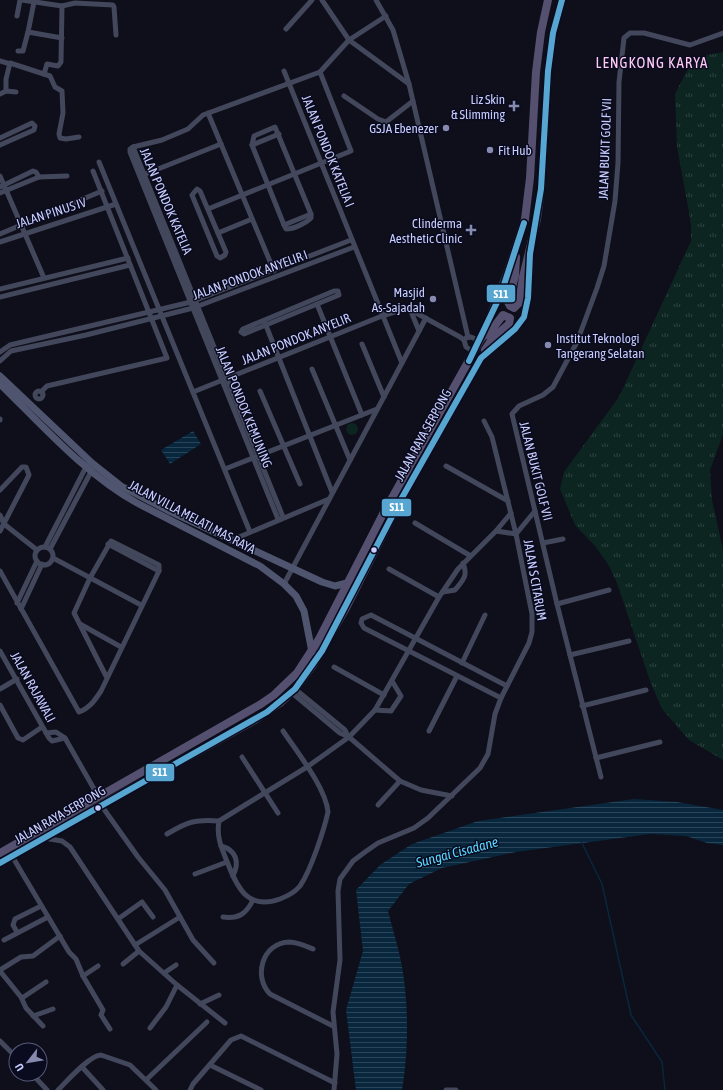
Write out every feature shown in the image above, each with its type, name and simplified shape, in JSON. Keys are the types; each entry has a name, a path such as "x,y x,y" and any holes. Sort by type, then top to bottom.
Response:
{"main road":[{"path":"548,0 541,32 536,72 528,203 516,249 515,276 508,302 512,307 516,307 519,303 523,277 530,254 537,219 541,189 548,71 553,33 562,0"},
{"name":"JALAN RAYA SERPONG","path":"0,852 249,711 274,695 297,673 312,652 383,514 481,339 516,249"},
{"name":"JALAN RAYA SERPONG","path":"0,864 101,805 261,716 293,691 322,651 399,503 481,358 514,329 524,317 528,298 530,254"},
{"path":"481,339 490,332 503,314 510,318 509,324 492,339 481,358"},
{"path":"184,747 189,757"}],"street":[{"path":"17,16 21,0 62,6 75,3 113,5 116,35"},
{"path":"286,29 312,0"},
{"path":"322,0 349,40 408,84"},
{"path":"376,0 393,30 413,101 466,347 474,352"},
{"path":"18,51 23,50 28,32 31,1"},
{"path":"44,74 47,64 60,65 62,6"},
{"path":"274,271 208,113 289,82 320,72 349,40 386,16"},
{"path":"28,32 62,38"},
{"name":"JALAN BUKIT GOLF VII","path":"601,777 582,706 512,414 519,406 543,395 553,386 577,342 604,266 617,183 619,82 624,38 630,32 644,33 690,45 723,33"},
{"path":"0,61 11,63 52,77 55,88 62,91 60,138 66,139 79,137"},
{"path":"6,91 10,64"},
{"name":"JALAN PONDOK KATELIA I","path":"284,71 402,363"},
{"path":"208,209 321,164 351,150 320,72"},
{"path":"0,94 6,91 16,92"},
{"path":"344,96 386,122 413,101"},
{"name":"JALAN PONDOK KATELIA","path":"194,304 130,149 175,135 192,127 199,118 208,113"},
{"path":"0,138 32,123 35,126 34,130 0,145"},
{"path":"275,127 295,174 311,214 284,225 252,145 254,136 275,127"},
{"path":"142,176 221,144"},
{"path":"99,162 250,532"},
{"path":"2,186 33,171 36,172 39,177"},
{"path":"41,392 47,386 167,358 151,313 130,265 93,171"},
{"path":"0,176 2,186 7,190 44,278"},
{"path":"0,193 39,177 67,176"},
{"path":"196,189 200,190 218,233 226,252 225,255 219,258 192,195 196,189"},
{"name":"JALAN PINUS IV","path":"0,234 102,191"},
{"name":"JALAN PINUS IV","path":"0,242 116,204"},
{"path":"218,233 252,219"},
{"name":"JALAN PONDOK ANYELIR I","path":"0,352 10,345 194,304 352,240"},
{"name":"JALAN PONDOK ANYELIR I","path":"0,361 11,351 162,316 354,247"},
{"path":"0,289 128,258"},
{"path":"0,297 130,265"},
{"path":"67,273 70,280"},
{"path":"334,291 339,292 338,296 266,326 244,334 241,332 243,329 290,309 334,291"},
{"name":"JALAN PONDOK KEMUNING","path":"194,304 224,380 252,459 266,492 280,518"},
{"path":"317,304 362,415"},
{"path":"408,307 465,340"},
{"path":"408,307 419,331"},
{"name":"JALAN PONDOK ANYELIR","path":"193,392 408,307"},
{"path":"290,309 292,314"},
{"path":"284,584 426,318"},
{"path":"263,320 332,492"},
{"path":"465,340 471,336 481,339"},
{"path":"362,344 384,397"},
{"path":"312,369 350,460"},
{"name":"JALAN VILLA MELATI MAS RAYA","path":"0,376 91,466 138,496 292,568 332,585 347,583"},
{"name":"JALAN PONDOK KEMUNING","path":"224,380 272,490 280,518"},
{"name":"JALAN VILLA MELATI MAS RAYA","path":"0,384 127,498 260,566 284,584 296,596 304,611 312,652"},
{"path":"260,391 300,484"},
{"path":"225,470 377,409"},
{"name":"JALAN S CITARUM","path":"334,1090 337,1054 333,1026 333,1012 340,960 338,891 340,879 346,870 365,852 378,843 414,828 428,818 480,768 488,754 495,714 501,698 529,643 533,624 516,534 490,431 484,421"},
{"path":"48,548 91,466"},
{"path":"446,466 508,501"},
{"path":"0,490 22,467 26,467 29,470 29,475 0,531"},
{"path":"266,492 272,490"},
{"path":"232,540 280,518 329,499"},
{"path":"496,531 516,534 535,511"},
{"path":"167,834 189,822 200,819 219,821 307,767 349,737 375,710 410,652 441,594 463,563 469,555 496,531 511,513"},
{"path":"0,515 4,524 37,550 48,548"},
{"path":"415,523 469,555"},
{"path":"543,543 563,539"},
{"path":"0,571 78,712 86,709 101,691 106,676 159,570 108,544 90,578 74,613 106,676"},
{"path":"48,548 53,558 141,605"},
{"path":"21,609 39,563 35,555 37,550"},
{"path":"39,563 48,564 53,558"},
{"path":"17,603 39,563"},
{"path":"389,569 441,594 455,590 465,576 466,572 463,563"},
{"path":"557,604 609,590"},
{"path":"501,698 364,628 361,625 362,619 371,615 507,686"},
{"path":"462,663 485,615"},
{"path":"80,624 121,647"},
{"path":"570,655 629,641"},
{"name":"JALAN RAJAWALI","path":"0,651 46,733 52,741 65,738"},
{"path":"334,667 384,695"},
{"path":"430,731 456,676"},
{"path":"0,689 17,679"},
{"path":"375,710 391,712 394,709 401,696 392,681"},
{"path":"582,706 646,690"},
{"path":"293,691 345,730 349,737 400,781 421,790 452,796"},
{"path":"0,705 18,738 23,740 42,727"},
{"path":"219,821 217,832 221,846 233,876 242,892 257,902 271,902 285,897 299,887 308,871 328,812 327,804 307,767 283,731"},
{"name":"JALAN RAJAWALI","path":"46,733 56,732 65,738"},
{"path":"65,738 98,796"},
{"path":"596,758 660,742"},
{"path":"242,757 278,813"},
{"path":"378,805 400,781"},
{"path":"101,805 138,857 166,890 193,940 214,963"},
{"path":"44,838 62,841 70,847 139,950 177,985 225,1024"},
{"path":"221,846 228,848 235,854 237,863 233,876"},
{"path":"12,856 69,952 76,959 83,976 104,1010 101,1017 110,1029"},
{"path":"195,874 227,862"},
{"path":"223,917 233,918 243,915 249,909 253,900"},
{"path":"118,919 142,902 153,917"},
{"path":"18,932 13,925 15,919 41,906"},
{"path":"4,940 48,916"},
{"path":"135,945 180,917"},
{"path":"43,1026 25,1007 22,998 0,971 21,957 32,956 60,936"},
{"path":"314,949 289,942 271,949 261,966 261,977 264,987 270,994 333,1026"},
{"path":"123,964 139,950"},
{"path":"164,973 176,965"},
{"path":"83,976 98,966"},
{"path":"22,998 46,982"},
{"path":"150,1028 166,1007 177,985"},
{"path":"200,1004 220,995"},
{"path":"33,1016 53,1009"},
{"path":"146,1080 208,1022"},
{"path":"190,1090 192,1084 231,1040 241,1036 335,1082"},
{"path":"0,1041 8,1049"},
{"path":"58,1090 96,1055 101,1055 130,1065 156,1090"},
{"path":"210,1064 261,1090"},
{"path":"82,1068 103,1090"},
{"path":"40,1082 48,1090"},
{"path":"446,1090 456,1090"}],"green space":[{"path":"723,52 723,434 710,470 712,500 723,550 723,760 689,740 662,709 650,681 617,583 608,564 595,546 575,525 560,489 564,472 619,397 691,241 689,212 677,147 675,94 688,69 707,55"},
{"path":"354,423 357,424 357,434 350,435 347,434 346,427 347,424"}],"water":[{"path":"193,431 201,444 170,464 161,450"},
{"name":"Sungai Cisadane","path":"634,799 677,802 723,810 723,845 707,843 686,836 650,834 516,852 442,868 409,884 388,911 402,965 405,987 407,1047 402,1090 356,1090 346,1010 363,951 356,890 380,865 412,844 478,821"}],"waterway":[{"path":"581,841 602,884 631,1015 662,1062 665,1090"}],"transit line":[{"name":"S11","path":"0,863 267,712 295,689 322,651 399,503 481,358 515,329 524,317 528,298 530,254 541,189 548,71 553,33 562,0"},
{"name":"S11","path":"469,361 501,294 524,223"}],"place":[{"name":"Liz Skin & Slimming","path":"514,106"},
{"name":"GSJA Ebenezer","path":"446,128"},
{"name":"Fit Hub","path":"490,150"},
{"name":"Clinderma Aesthetic Clinic","path":"471,230"},
{"name":"Masjid As-Sajadah","path":"433,299"},
{"name":"Institut Teknologi Tangerang Selatan","path":"548,345"}],"district":[{"name":"LENGKONG KARYA","path":"652,62"}]}
